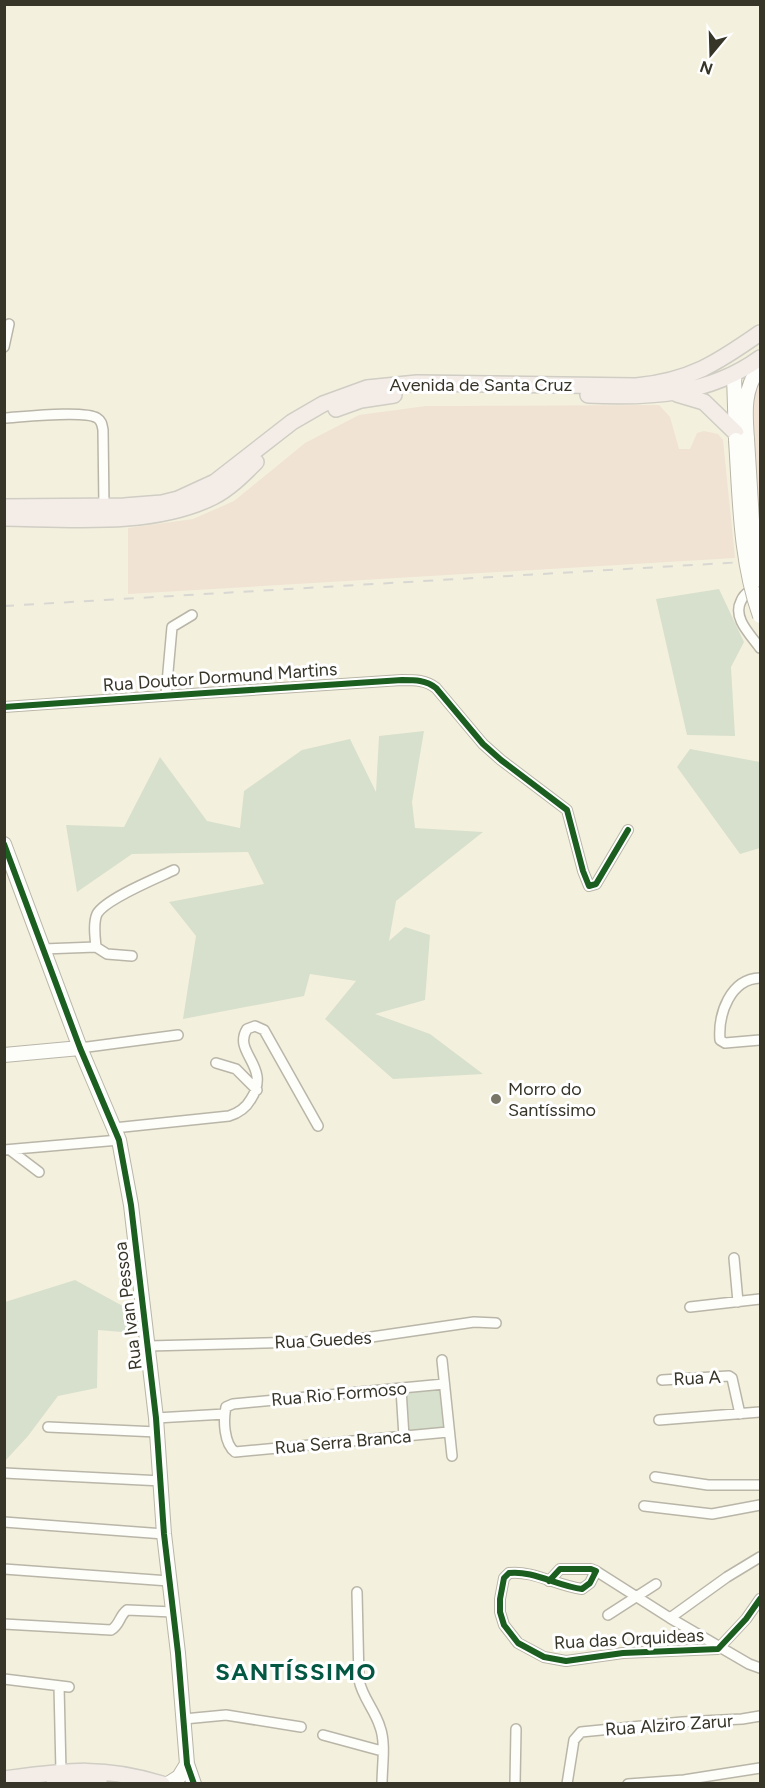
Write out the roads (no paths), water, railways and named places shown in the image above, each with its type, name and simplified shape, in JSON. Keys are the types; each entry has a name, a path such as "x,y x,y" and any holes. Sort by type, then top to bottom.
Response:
{"main road":[{"name":"Avenida de Santa Cruz","path":"4,507 104,507 162,503 199,491 230,472 292,422 323,404 353,392 380,386 417,383 636,387 660,384 705,369 760,333"},
{"path":"734,375 742,360 760,343"},
{"name":"Avenida de Santa Cruz","path":"4,518 129,517 185,509 227,488 288,436 316,419 343,406 378,396 416,393 625,397 674,393 697,388 734,375 760,358"},
{"path":"674,393 704,402 740,437"},
{"path":"58,1778 116,1772 162,1784"},
{"path":"4,1779 58,1778 123,1784"}],"street":[{"path":"4,347 9,324"},
{"path":"760,367 751,380 740,437 745,553 749,582 760,616"},
{"path":"734,375 740,437 760,579"},
{"path":"4,418 78,415 99,418 103,430 104,507"},
{"path":"760,589 745,594 738,611 741,622 760,648"},
{"path":"166,694 172,627 192,615"},
{"name":"Rua Doutor Dormund Martins","path":"4,707 166,694 415,680 429,682 489,749 567,810 583,872 590,886 596,884 628,830"},
{"name":"Rua Ivan Pessoa","path":"4,844 80,1048 117,1134 131,1204 148,1346 162,1481 164,1534 188,1764 194,1784"},
{"path":"96,947 96,918 103,907 114,899 174,870"},
{"path":"43,949 96,947 107,954 132,956"},
{"path":"760,978 738,986 729,995 719,1035 720,1040 725,1043 760,1040"},
{"path":"7,1150 229,1116 244,1109 256,1090 256,1072 243,1043 243,1035 247,1029 255,1026 264,1030 318,1126"},
{"path":"4,1055 178,1035"},
{"path":"216,1063 236,1069 256,1090"},
{"path":"7,1150 39,1172"},
{"path":"734,1258 738,1302"},
{"path":"690,1307 760,1299"},
{"name":"Rua Guedes","path":"148,1346 344,1341 474,1323 496,1323"},
{"path":"442,1360 452,1456"},
{"name":"Rua A","path":"662,1380 729,1376 740,1414"},
{"name":"Rua Rio Formoso","path":"225,1414 226,1407 233,1404 444,1384"},
{"path":"401,1389 404,1437"},
{"path":"659,1420 760,1412"},
{"path":"156,1418 225,1414"},
{"name":"Rua Serra Branca","path":"225,1414 228,1444 232,1451 238,1452 448,1432"},
{"path":"48,1427 157,1432"},
{"path":"4,1473 162,1481"},
{"path":"654,1477 708,1485 760,1485"},
{"path":"644,1506 712,1514 760,1504"},
{"path":"4,1522 164,1534"},
{"path":"670,1618 727,1577 760,1557"},
{"path":"4,1569 169,1581"},
{"path":"549,1581 560,1569 596,1571 670,1618 749,1664 760,1668"},
{"name":"Rua das Orquideas","path":"596,1571 591,1583 582,1589 523,1573 509,1573 504,1578 500,1599 504,1624 510,1634 518,1643 543,1657 566,1660 623,1653 713,1650 720,1647"},
{"path":"608,1615 656,1584"},
{"path":"357,1592 359,1680 362,1693 380,1726 382,1784"},
{"path":"720,1647 760,1599"},
{"path":"4,1624 111,1629 116,1627 122,1614 127,1610 173,1611"},
{"path":"4,1679 64,1686 58,1778"},
{"path":"184,1719 226,1716 301,1727"},
{"name":"Rua Alziro Zarur","path":"567,1784 573,1746 578,1734 586,1731 760,1716"},
{"path":"514,1784 516,1729"},
{"path":"323,1736 382,1751"},
{"path":"168,1784 179,1777 188,1764"},
{"path":"628,1784 684,1782 760,1768"}],"railway":[{"path":"4,606 760,561"}],"place":[{"name":"Morro do Santíssimo","path":"496,1099"}],"district":[{"name":"SANTÍSSIMO","path":"296,1672"}]}
